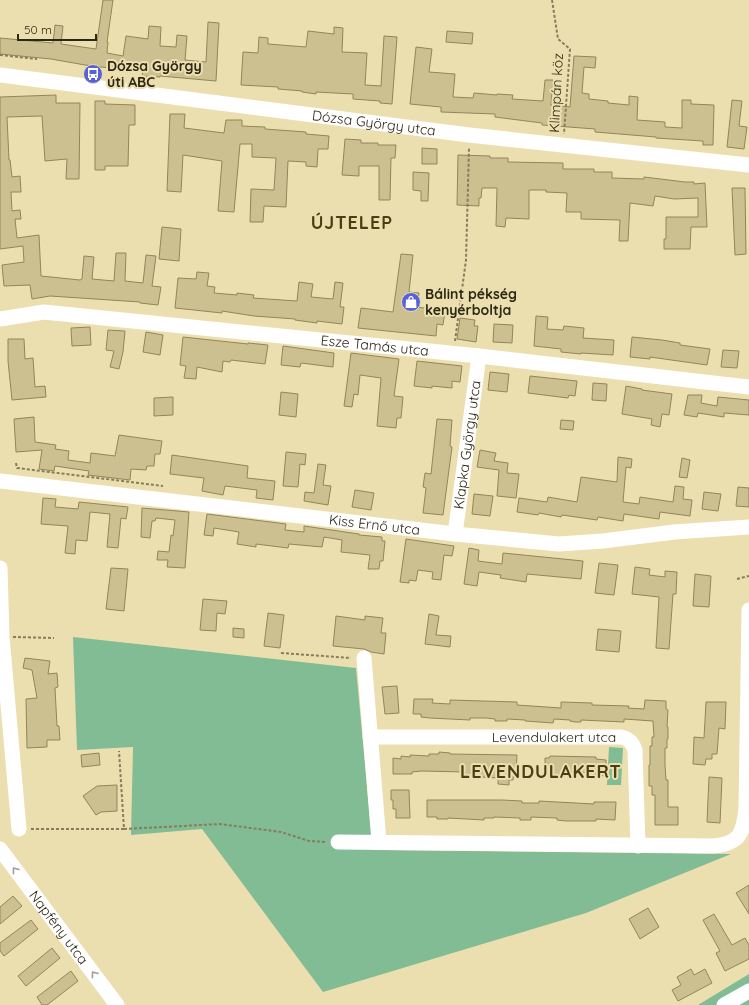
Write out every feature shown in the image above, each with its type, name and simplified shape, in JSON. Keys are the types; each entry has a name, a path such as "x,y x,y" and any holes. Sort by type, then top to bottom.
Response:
{"street":[{"name":"Dózsa György utca","path":"0,75 469,135 749,165"},
{"name":"Esze Tamás utca","path":"0,319 44,312 479,356 749,386"},
{"name":"Klapka György utca","path":"455,534 479,356"},
{"name":"Kiss Ernő utca","path":"0,481 455,534 559,544 603,541 674,532 749,527"},
{"path":"0,568 2,637 19,829"},
{"path":"338,842 638,846 726,845 739,836 744,823 749,610"},
{"path":"364,658 379,842"},
{"name":"Levendulakert utca","path":"370,737 621,737 628,739 633,743 635,750 638,846"},
{"name":"Napfény utca","path":"0,849 117,1005"},
{"path":"724,1005 749,991"}],"path":[{"name":"Klimpán köz","path":"552,0 558,39 570,49 563,145"},
{"path":"0,55 37,59"},
{"path":"454,346 466,260 469,135"},
{"path":"737,579 749,576"},
{"path":"2,637 54,638"},
{"path":"281,653 364,658"},
{"path":"119,752 124,829"},
{"path":"19,829 124,829 220,824 281,832 309,841 338,842"}],"green space":[{"path":"73,637 356,668 373,850 731,854 586,913 323,992 202,829 131,835 133,747 77,750"},
{"path":"609,747 623,748 621,785 607,785"},
{"path":"749,974 749,1005 698,1005"}],"building":[{"path":"103,0 113,0 107,42 107,53 123,56 126,36 148,39 149,26 161,27 160,46 176,47 177,35 187,36 185,60 206,62 208,22 219,23 216,81 160,76 142,76 143,71 0,54 0,38 53,43 55,25 63,26 61,44 96,49"},
{"path":"334,27 343,28 342,52 367,53 365,85 381,86 384,36 397,37 392,104 380,103 380,101 353,99 353,94 316,92 316,94 278,89 278,87 241,85 243,52 258,53 259,37 268,38 268,44 306,47 308,31 334,34"},
{"path":"447,31 473,33 472,44 446,42"},
{"path":"416,47 432,49 429,72 455,74 453,97 473,98 474,93 497,94 513,95 512,99 543,101 545,80 553,80 551,105 570,107 574,56 596,57 595,68 584,67 582,93 589,94 589,99 629,105 629,96 638,97 637,120 665,122 665,127 682,128 682,100 691,100 691,104 714,105 713,145 703,145 703,141 595,132 595,129 542,125 542,123 495,117 495,114 441,112 441,107 410,104"},
{"path":"56,95 56,103 80,103 79,179 66,179 67,159 45,161 42,116 7,117 9,160 12,177 20,176 21,192 11,192 12,211 20,210 21,219 15,219 17,238 39,235 41,276 80,280 82,279 84,256 94,257 92,279 114,281 116,253 126,253 125,281 143,283 146,255 156,256 152,286 161,287 158,305 140,302 50,296 32,299 30,285 4,286 2,265 24,262 23,246 0,249 0,97"},
{"path":"732,100 742,101 739,126 747,127 744,149 727,147"},
{"path":"95,101 105,101 105,104 135,105 135,125 129,125 128,166 105,166 105,170 95,170"},
{"path":"170,114 185,114 184,128 224,133 226,120 242,120 242,126 265,127 265,129 306,132 306,134 329,136 328,149 318,149 317,167 306,166 306,162 288,161 286,207 264,206 263,222 250,222 251,189 274,190 276,158 252,157 252,144 240,144 234,212 218,211 222,161 183,155 181,192 167,191"},
{"path":"345,139 361,140 361,143 378,143 378,145 396,145 395,158 391,158 390,200 379,200 379,166 359,166 359,176 342,175"},
{"path":"422,148 437,149 437,164 422,164"},
{"path":"458,155 508,158 508,162 563,163 563,169 594,169 594,172 612,172 612,178 644,179 644,177 694,182 694,184 705,183 707,227 691,227 690,249 664,249 664,239 666,239 666,217 698,217 698,198 674,199 655,196 653,206 630,203 628,241 619,241 620,220 581,219 581,212 566,212 567,193 546,192 546,190 529,190 529,219 506,218 505,227 496,226 497,188 482,188 481,198 479,198 479,206 457,205"},
{"path":"413,172 429,173 428,201 421,201 421,191 413,190"},
{"path":"732,188 745,188 746,254 735,255"},
{"path":"162,227 181,229 179,261 159,259"},
{"path":"401,254 413,255 409,292 419,293 417,307 445,311 443,325 437,324 436,336 358,328 361,308 393,312"},
{"path":"197,272 209,273 207,286 215,287 214,293 254,295 253,298 297,301 299,282 313,284 311,297 333,299 335,282 343,283 340,307 344,307 342,324 317,321 317,323 295,319 254,316 222,311 222,313 175,308 178,278 196,279"},
{"path":"536,316 548,317 547,329 563,330 564,326 584,328 583,338 614,340 613,355 561,352 561,349 534,346"},
{"path":"460,318 475,320 474,326 478,326 476,342 457,339"},
{"path":"494,324 513,325 512,343 493,342"},
{"path":"90,327 91,345 72,346 71,328"},
{"path":"108,330 125,331 123,352 119,369 110,367 114,351 106,350"},
{"path":"146,332 163,335 160,355 143,352"},
{"path":"183,337 268,345 265,364 231,360 230,362 223,361 222,372 197,367 196,379 184,378 186,366 180,365"},
{"path":"632,337 662,340 680,343 680,345 710,349 707,365 650,357 650,359 630,357"},
{"path":"8,339 24,339 25,359 33,358 35,387 45,386 46,397 12,400 8,361"},
{"path":"283,346 334,353 333,367 301,363 300,367 281,365"},
{"path":"723,350 739,351 737,368 721,367"},
{"path":"351,353 399,359 394,396 403,397 401,418 397,418 396,428 377,426 381,378 360,375 358,395 354,394 352,407 344,406"},
{"path":"417,361 462,366 460,382 452,381 452,388 414,386"},
{"path":"490,372 509,374 507,392 488,390"},
{"path":"530,376 577,381 575,396 569,395 568,398 528,393"},
{"path":"593,383 607,384 606,401 592,400"},
{"path":"626,386 672,394 669,415 662,414 660,427 651,425 652,419 622,414"},
{"path":"281,392 298,394 296,417 279,415"},
{"path":"688,395 702,395 701,403 717,406 718,397 749,400 749,415 724,413 724,417 698,413 697,417 684,415"},
{"path":"173,397 173,415 154,416 154,398"},
{"path":"34,417 35,442 56,445 55,449 69,451 68,460 90,463 91,453 115,456 119,435 162,441 160,454 155,454 154,466 147,466 146,470 131,469 130,480 88,475 89,471 55,466 54,471 39,469 42,450 16,452 14,419"},
{"path":"437,419 452,420 450,446 452,447 443,515 423,513 426,488 423,487 425,473 431,474"},
{"path":"561,420 574,421 573,430 560,429"},
{"path":"480,450 496,453 494,461 508,463 507,473 519,474 516,498 497,496 499,470 477,467"},
{"path":"286,452 306,454 305,465 300,464 298,487 283,486"},
{"path":"172,455 248,466 247,478 275,481 273,500 256,498 257,490 225,486 223,495 202,491 204,478 170,474"},
{"path":"618,457 632,459 631,468 626,467 623,502 639,504 640,497 673,502 675,486 684,487 683,499 692,500 690,516 660,512 659,519 624,514 623,521 598,517 597,520 562,515 561,517 539,513 538,515 517,512 519,498 547,502 548,497 577,502 581,477 617,482"},
{"path":"682,458 690,460 687,478 679,477"},
{"path":"318,464 326,465 323,485 331,486 328,505 304,501 305,492 314,493"},
{"path":"738,487 749,488 749,507 736,506"},
{"path":"355,490 374,493 371,510 352,507"},
{"path":"704,492 721,494 718,511 702,509"},
{"path":"474,494 493,496 490,516 472,514"},
{"path":"43,498 56,499 55,507 78,509 79,502 128,507 126,519 121,518 118,548 107,547 110,514 90,512 87,541 76,540 75,554 65,553 68,526 41,524"},
{"path":"142,508 189,512 185,568 167,567 168,560 157,560 158,551 169,552 175,520 156,518 155,521 152,521 150,538 141,537"},
{"path":"207,514 286,524 285,530 304,532 304,526 359,535 382,537 382,541 385,541 383,561 380,561 379,569 368,569 370,555 341,552 342,540 324,537 322,547 289,544 288,548 256,544 256,547 237,544 239,532 214,528 213,536 204,535"},
{"path":"406,539 454,546 452,556 444,555 441,580 432,579 433,572 418,570 416,581 409,580 409,583 400,582"},
{"path":"469,548 479,550 478,561 502,564 503,553 583,561 581,579 527,574 526,582 500,578 501,575 479,572 477,586 464,584"},
{"path":"599,563 618,565 614,595 595,593"},
{"path":"635,567 650,569 649,575 665,577 665,571 677,572 676,594 673,594 669,649 656,648 659,597 632,594"},
{"path":"111,568 128,569 124,611 106,609"},
{"path":"695,574 711,576 709,607 693,606"},
{"path":"203,599 227,601 225,614 217,613 216,631 200,630"},
{"path":"268,613 284,615 280,648 264,646"},
{"path":"429,614 439,616 436,635 451,636 450,647 425,644"},
{"path":"336,616 365,620 365,616 383,618 381,633 386,633 384,654 371,652 364,649 333,646"},
{"path":"233,628 244,629 244,638 233,637"},
{"path":"598,629 621,631 619,652 596,650"},
{"path":"25,658 50,661 48,674 57,673 58,687 55,688 57,726 59,726 60,740 47,740 47,747 27,748 26,699 37,698 32,670 23,668"},
{"path":"397,686 399,713 385,714 382,687"},
{"path":"414,699 433,699 432,703 450,704 450,700 517,702 517,705 561,708 561,702 592,703 592,705 629,706 628,708 644,709 645,700 666,701 666,709 668,710 668,739 667,748 665,748 665,765 666,780 668,780 668,807 678,807 678,825 655,825 655,795 652,795 652,786 649,786 650,746 652,746 652,737 654,737 653,721 624,719 624,722 581,720 581,722 575,722 570,720 554,719 553,723 507,719 507,721 495,721 495,719 486,718 470,718 470,720 430,718 421,717 421,714 413,714"},
{"path":"706,702 726,702 725,729 719,728 717,754 712,754 712,759 706,759 705,765 693,764 694,737 704,738"},
{"path":"439,752 450,754 517,755 516,773 514,772 513,780 509,780 509,785 498,784 498,778 465,776 465,772 421,771 412,772 412,774 393,774 393,758 401,759 401,756 410,757 410,755 429,756 429,754 439,754"},
{"path":"99,753 100,765 82,767 81,755"},
{"path":"550,756 596,757 596,759 606,760 606,776 594,775 594,773 569,772 564,772 564,775 549,774 549,772 545,772 545,758 549,758"},
{"path":"709,777 722,778 720,823 707,822"},
{"path":"117,785 117,811 101,812 96,815 83,796 97,786"},
{"path":"391,790 409,790 410,818 396,818 396,809 393,809 393,800 391,800"},
{"path":"427,800 502,800 522,801 522,803 539,803 539,801 594,804 594,802 616,802 615,820 596,819 596,821 566,821 557,820 557,818 531,817 531,820 494,817 484,818 484,820 448,818 437,819 437,817 427,817"},
{"path":"749,885 749,914 736,893"},
{"path":"13,896 22,906 0,924 0,907"},
{"path":"648,908 659,927 640,939 629,919"},
{"path":"714,914 732,945 745,938 749,945 749,959 725,971 716,953 720,951 703,920"},
{"path":"31,920 38,929 4,956 0,951 0,943"},
{"path":"52,948 60,958 26,986 18,976"},
{"path":"691,969 694,975 705,969 712,983 678,1001 672,990 681,985 677,977"},
{"path":"71,971 78,981 47,1005 42,1005 37,997"}],"place":[{"name":"Dózsa György úti ABC","path":"93,74"},
{"name":"Bálint pékség kenyérboltja","path":"411,302"}],"district":[{"name":"ÚJTELEP","path":"352,223"},
{"name":"LEVENDULAKERT","path":"541,772"}]}
